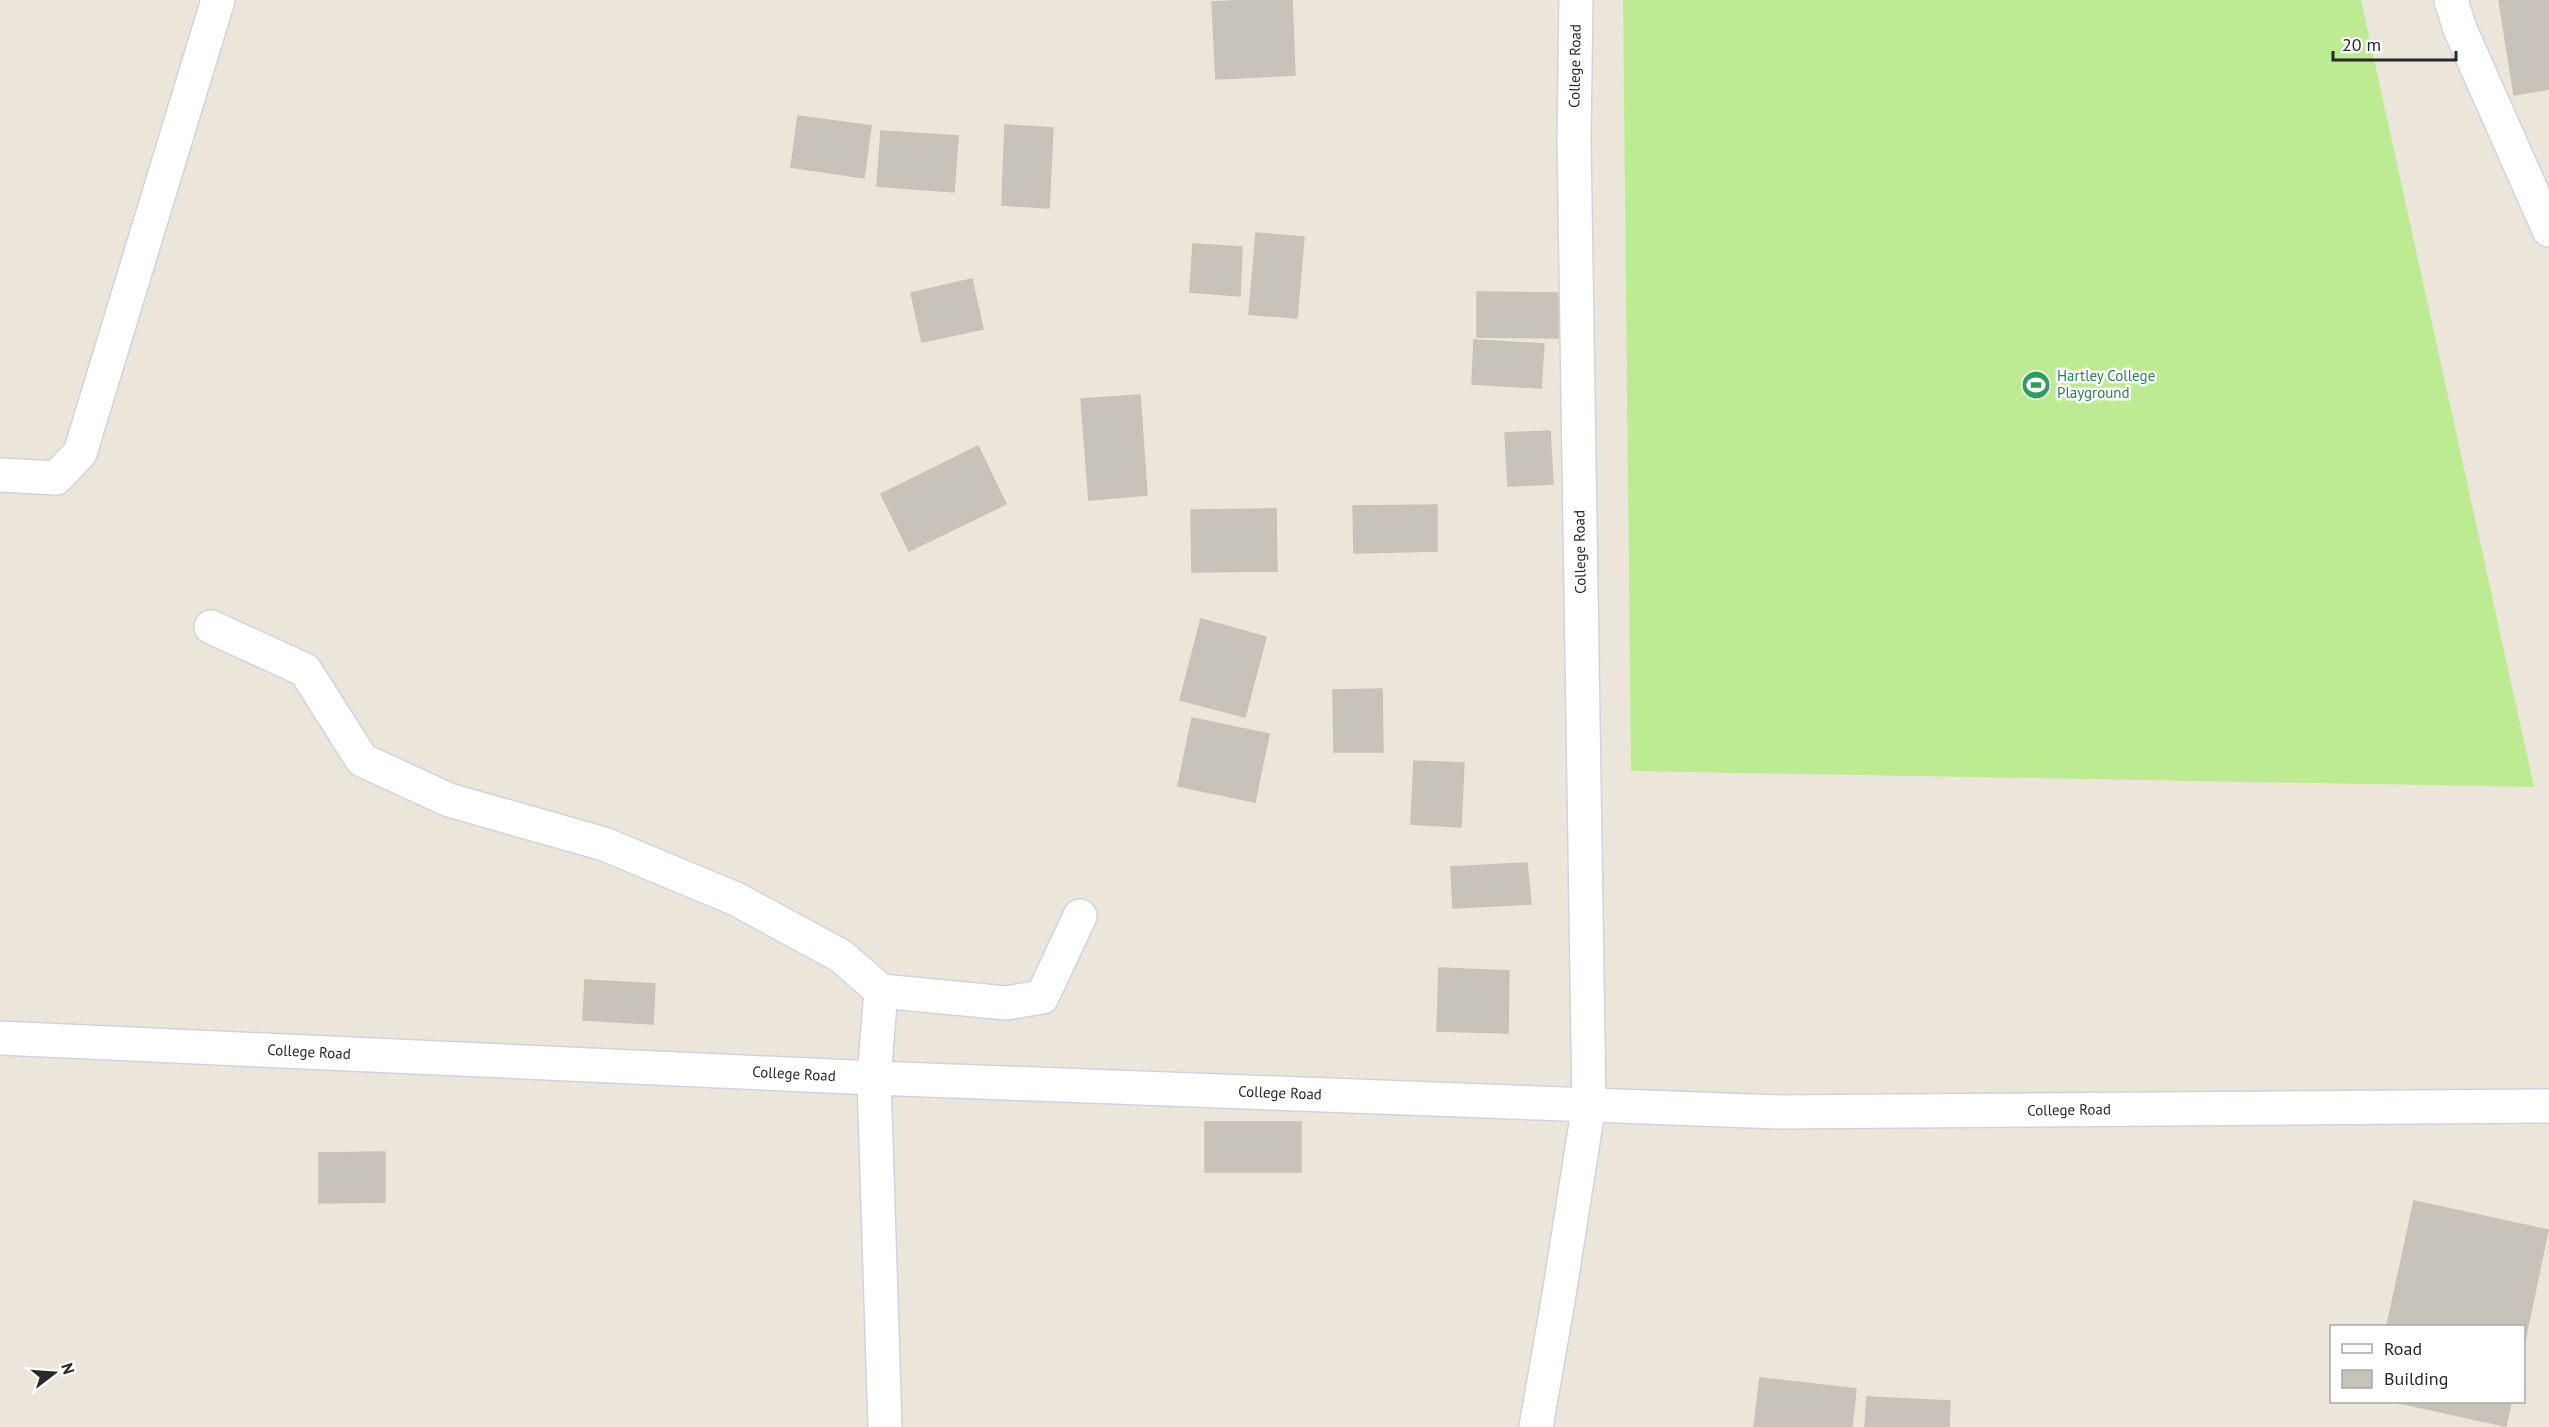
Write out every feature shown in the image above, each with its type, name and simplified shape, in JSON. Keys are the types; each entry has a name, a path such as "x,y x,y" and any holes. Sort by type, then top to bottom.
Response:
{"street":[{"path":"0,475 56,478 80,453 218,0"},
{"name":"College Road","path":"1576,0 1574,138 1588,1104"},
{"path":"2451,0 2460,29 2549,230"},
{"path":"211,627 305,670 362,760 449,800 604,844 736,899 841,956 881,991 1006,1003 1042,997 1080,916"},
{"path":"881,991 874,1078 885,1427"},
{"name":"College Road","path":"0,1038 874,1078 1779,1112 2549,1106"},
{"path":"1536,1427 1588,1104"}],"green space":[{"name":"Hartley College Playground","path":"1623,0 2361,0 2534,787 1631,771"}],"building":[{"path":"1292,0 1295,75 1216,79 1212,2"},
{"path":"2499,0 2549,0 2549,89 2514,95"},
{"path":"798,116 871,126 864,178 791,167"},
{"path":"1005,125 1053,128 1049,208 1002,205"},
{"path":"881,131 958,136 954,192 877,186"},
{"path":"1256,233 1304,237 1297,318 1249,314"},
{"path":"1193,244 1242,247 1240,296 1190,292"},
{"path":"972,279 983,329 922,342 911,293"},
{"path":"1477,292 1558,293 1558,338 1477,337"},
{"path":"1474,340 1544,344 1541,388 1472,384"},
{"path":"1140,395 1147,495 1089,500 1081,399"},
{"path":"1550,431 1553,484 1508,486 1505,433"},
{"path":"978,446 1006,504 909,551 881,494"},
{"path":"1437,505 1437,551 1354,553 1353,506"},
{"path":"1276,509 1277,571 1192,572 1191,510"},
{"path":"1201,619 1266,637 1245,717 1180,700"},
{"path":"1382,689 1383,752 1334,752 1333,690"},
{"path":"1192,718 1269,734 1255,802 1178,786"},
{"path":"1414,761 1464,763 1461,827 1411,824"},
{"path":"1527,863 1531,904 1453,908 1451,867"},
{"path":"1439,968 1509,971 1508,1033 1437,1031"},
{"path":"585,980 655,984 653,1024 583,1020"},
{"path":"1205,1122 1301,1122 1301,1172 1205,1172"},
{"path":"385,1152 385,1202 319,1203 319,1153"},
{"path":"2414,1201 2548,1230 2525,1340 2525,1325 2387,1325"},
{"path":"1760,1378 1856,1389 1852,1427 1754,1427"},
{"path":"1867,1397 1950,1401 1949,1427 1865,1427"},
{"path":"2400,1403 2511,1403 2506,1426"}],"place":[{"name":"Hartley College Playground","path":"2036,385"}]}
